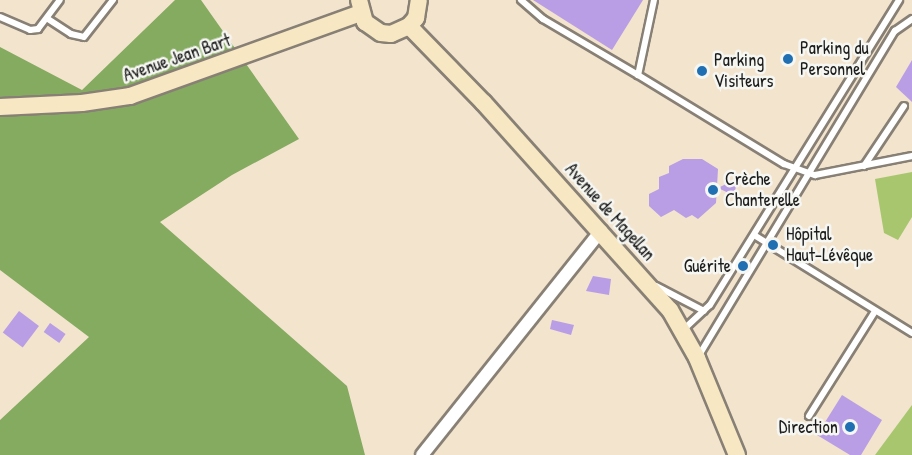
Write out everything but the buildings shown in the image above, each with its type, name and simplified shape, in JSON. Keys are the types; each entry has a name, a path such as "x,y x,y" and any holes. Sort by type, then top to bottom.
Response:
{"street":[{"path":"359,7 365,22 381,33 391,34 409,26 416,18 419,0"},
{"name":"Avenue Jean Bart","path":"0,107 82,104 130,96 359,7"},
{"name":"Avenue de Magellan","path":"409,26 647,281 683,329 737,455"},
{"path":"422,455 602,231"}],"lane":[{"path":"0,16 30,30 38,29 48,19 60,0"},
{"path":"48,19 70,34 84,37 113,0"},
{"path":"521,0 543,19 795,168 810,171 814,175 912,156"},
{"path":"638,75 654,0"},
{"path":"683,329 704,311 754,235 899,0"},
{"path":"697,358 895,31 912,19"},
{"path":"884,24 895,31"},
{"path":"864,166 904,106"},
{"path":"894,160 912,151"},
{"path":"754,235 912,333"},
{"path":"647,281 704,311"},
{"path":"809,417 875,311"}],"green space":[{"path":"175,0 201,0 299,139 232,175 160,222 347,386 365,455 0,455 0,420 89,337 0,270 0,47 82,90"},
{"path":"912,172 912,217 898,240 884,233 875,179"},
{"path":"912,405 912,455 875,455"}],"place":[{"name":"Parking du Personnel","path":"788,59"},
{"name":"Parking Visiteurs","path":"702,71"},
{"name":"Crèche Chanterelle","path":"713,190"},
{"name":"Hôpital Haut-Lévêque","path":"773,245"},
{"name":"Guérite","path":"743,266"},
{"name":"Direction","path":"850,427"}]}
